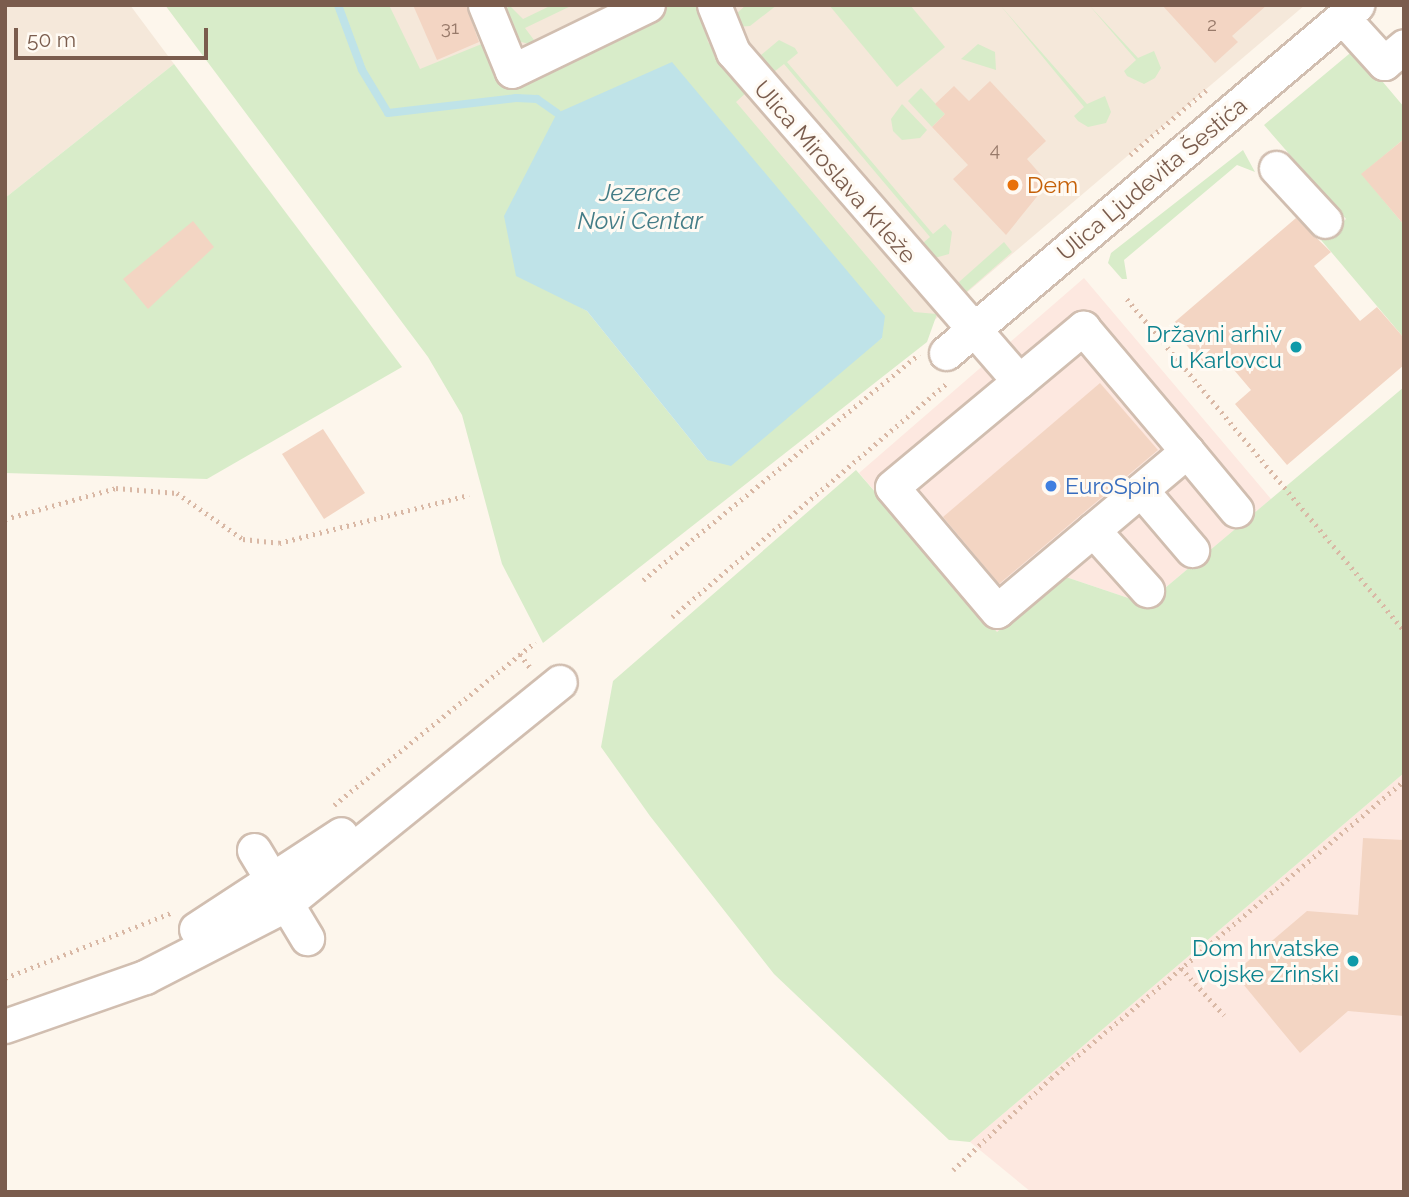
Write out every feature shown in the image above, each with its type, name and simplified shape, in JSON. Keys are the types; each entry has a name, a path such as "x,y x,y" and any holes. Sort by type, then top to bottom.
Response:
{"street":[{"path":"485,5 512,71 648,5"},
{"name":"Ulica Miroslava Krleže","path":"714,5 733,52 1019,381"},
{"path":"1350,12 1384,63 1404,46"},
{"name":"Ulica Ljudevita Šestića","path":"946,353 1350,12"},
{"path":"1276,168 1325,221"},
{"path":"1187,451 997,611 892,487 1083,328 1187,451 1236,509"},
{"path":"1141,490 1192,550"},
{"path":"1093,530 1147,590"},
{"path":"5,1026 145,977 277,895 548,663"},
{"path":"254,850 277,895 307,938"},
{"path":"5,1003 137,961 277,895"}],"path":[{"path":"1127,299 1404,630"},
{"path":"5,519 116,488 177,493 243,539 279,543 469,495"},
{"path":"327,811 548,663"},
{"path":"953,1170 1181,968 1404,781"},
{"path":"5,978 177,911"},
{"path":"1181,968 1224,1015"}],"shaded area":[{"path":"5,5 130,5 174,64 5,198"},
{"path":"363,5 1305,5 911,340 415,104"},
{"path":"1084,278 1271,499 1146,604 1063,576 997,633 859,473"},
{"path":"1404,773 1404,1192 1031,1192 970,1142"}],"green space":[{"path":"165,5 389,5 420,69 494,39 504,77 671,5 700,5 708,42 748,91 736,102 914,312 937,314 927,342 543,643 502,564 462,415 428,357","holes":["566,299 882,338 707,460 587,311"]},
{"path":"552,5 573,5 525,28 534,40 529,44 514,40 505,9 510,6 523,19"},
{"path":"746,5 777,5 750,26 736,27 735,15"},
{"path":"829,5 910,5 945,47 897,87"},
{"path":"1000,5 1087,104 1105,96 1111,112 1106,123 1088,127 1078,121 1074,116 1084,107"},
{"path":"1089,5 1138,58 1154,51 1161,68 1155,78 1144,84 1127,76 1124,71 1136,60"},
{"path":"779,40 795,48 798,53 787,62 933,234 945,224 952,232 949,254 931,259 918,247 930,237 784,64 770,75 761,55"},
{"path":"978,44 995,52 996,70 961,59"},
{"path":"1355,49 1404,107 1404,139 1362,174 1404,225 1404,338 1321,240 1346,219 1264,125"},
{"path":"174,64 402,367 207,479 5,473 5,198"},
{"path":"921,88 945,114 932,127 908,101"},
{"path":"902,104 927,130 920,138 902,140 893,131 891,119"},
{"path":"1243,150 1255,172 1237,165 1124,260 1127,279 1122,279 1108,263 1111,253"},
{"path":"1004,242 1012,252 964,294 959,282"},
{"path":"1404,387 1404,773 970,1142 949,1140 774,974 650,816 601,747 613,681 856,470 997,632 1063,576 1146,604"}],"water":[{"name":"Jezerce Novi Centar","path":"672,62 885,316 882,338 731,466 707,460 587,311 516,276 504,216 557,113"}],"building":[{"path":"413,5 466,5 479,42 437,60"},
{"path":"1162,5 1267,5 1232,36 1238,42 1215,63"},
{"path":"990,81 1046,141 1027,159 1048,183 1006,235 953,179 968,165 932,127 945,114 935,104 954,86 969,101"},
{"path":"1404,139 1404,225 1361,174"},
{"name":"Državni arhiv u Karlovcu","path":"1296,218 1331,252 1314,266 1360,321 1377,307 1404,338 1404,365 1287,465 1235,404 1251,390 1223,357 1208,370 1170,326"},
{"path":"193,221 214,247 148,309 123,279"},
{"path":"1100,383 1158,450 999,584 943,517"},
{"path":"323,429 365,493 324,519 282,454"},
{"name":"Dom hrvatske vojske Zrinski","path":"1363,838 1404,840 1404,1016 1348,1011 1300,1053 1234,973 1307,911 1358,915"}],"waterway":[{"path":"338,5 362,70 388,113 516,98 537,99 557,113"}],"place":[{"name":"Dem","path":"1013,185"},
{"name":"Državni arhiv u Karlovcu","path":"1296,347"},
{"name":"EuroSpin","path":"1051,486"},
{"name":"Dom hrvatske vojske Zrinski","path":"1353,961"}]}
